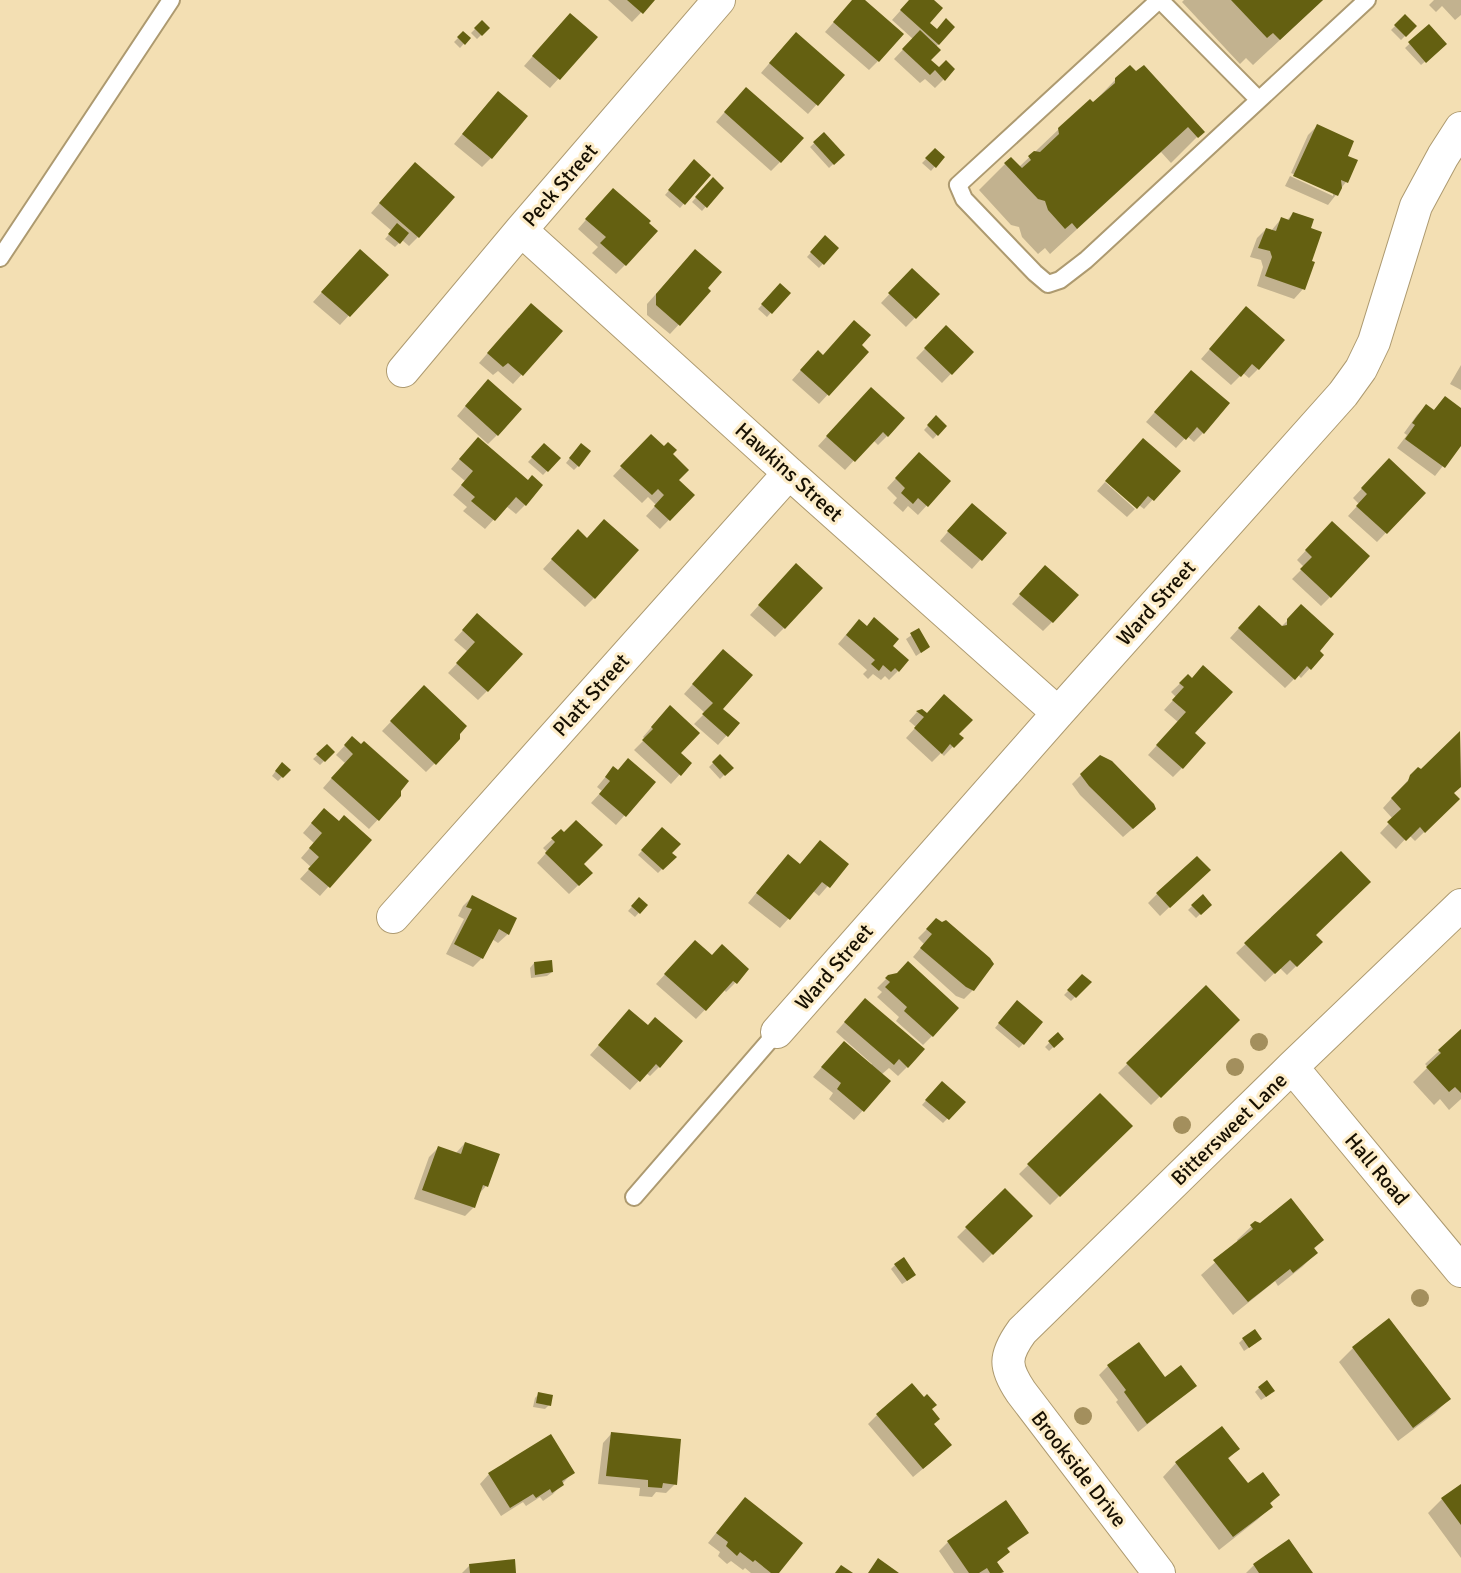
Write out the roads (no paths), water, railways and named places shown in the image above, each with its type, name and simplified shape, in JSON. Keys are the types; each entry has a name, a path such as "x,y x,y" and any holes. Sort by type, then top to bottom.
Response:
{"street":[{"name":"Peck Street","path":"403,371 719,0"},
{"name":"Ward Street","path":"777,1032 1343,394 1361,369 1374,342 1416,206 1461,128"},
{"name":"Hawkins Street","path":"521,230 1058,713"},
{"name":"Platt Street","path":"393,917 789,473"},
{"name":"Bittersweet Lane","path":"1007,1360 1010,1349 1022,1331 1292,1066 1461,905"},
{"name":"Hall Road","path":"1292,1066 1461,1271"},
{"name":"Brookside Drive","path":"1007,1360 1009,1371 1021,1392 1146,1569"}],"lane":[{"path":"0,258 172,0"},
{"path":"1258,99 1159,0 958,186 964,198 1035,273 1048,284 1060,280 1086,260 1367,0"},
{"path":"634,1197 777,1032"}]}
